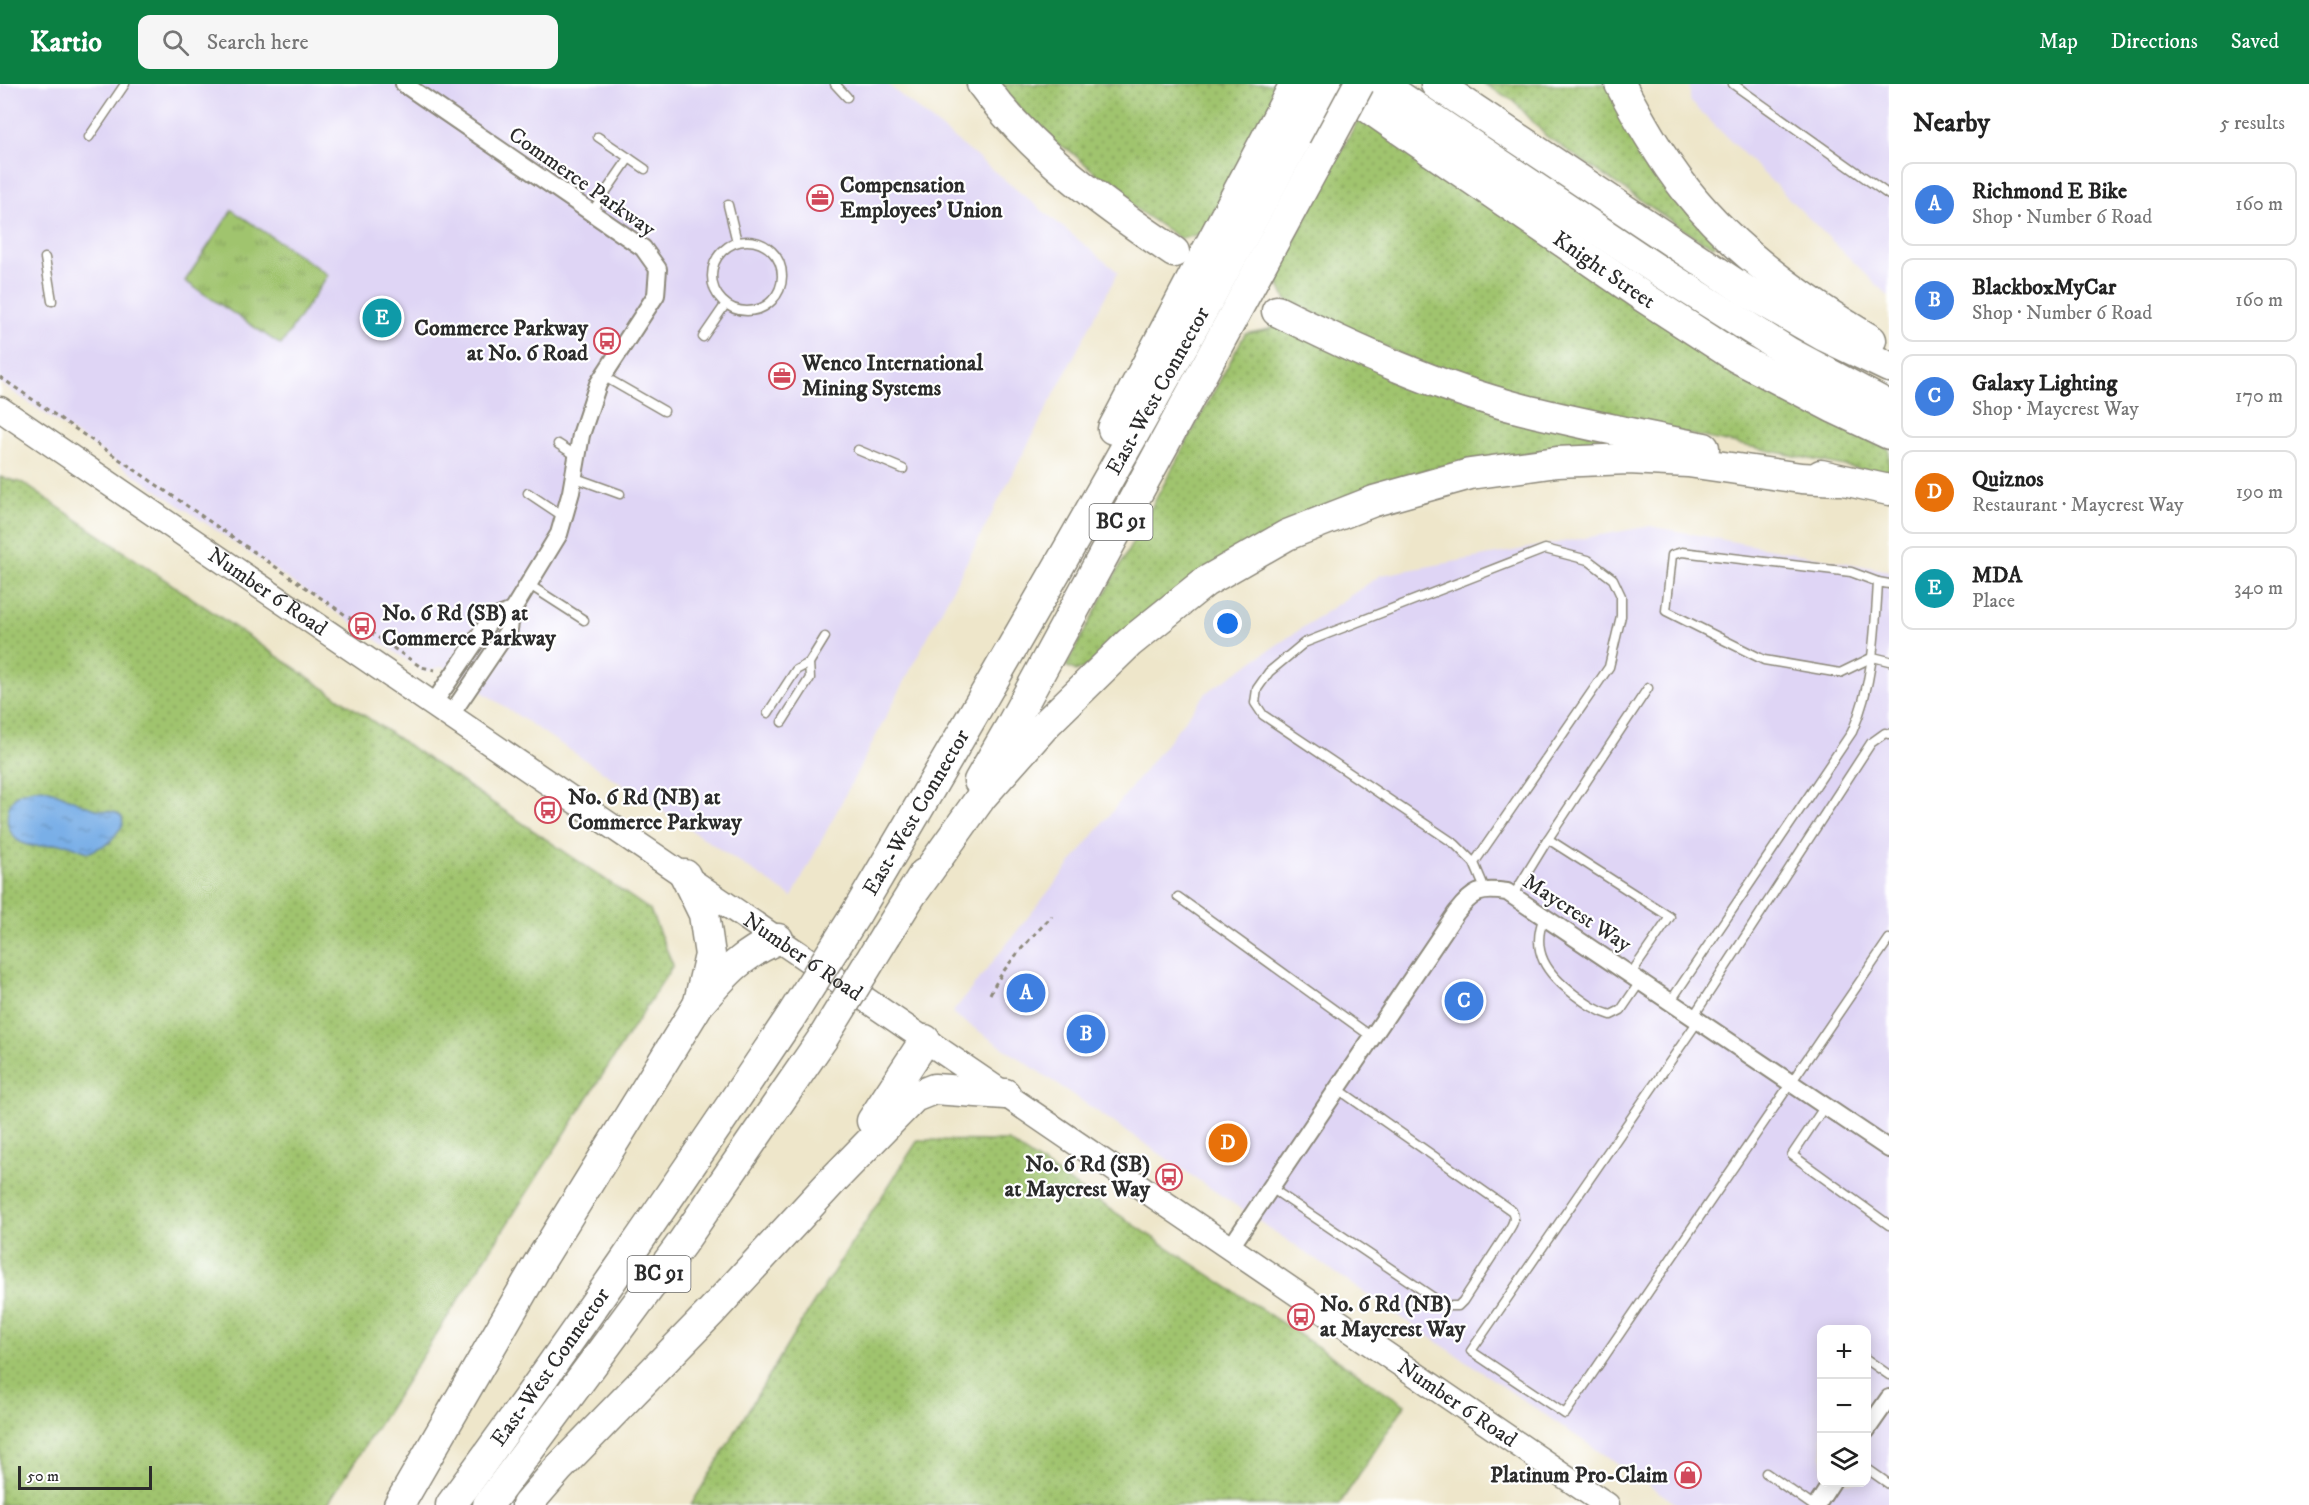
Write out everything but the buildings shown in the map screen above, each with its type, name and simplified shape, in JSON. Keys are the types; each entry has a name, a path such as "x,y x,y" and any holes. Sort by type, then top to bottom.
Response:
{"highway":[{"path":"982,84 1017,127 1058,164 1124,218 1174,252"},
{"path":"1295,84 1299,135"},
{"name":"East-West Connector","path":"488,1505 682,1243 824,1038 915,890 1011,724 1325,84"},
{"name":"Knight Street","path":"1334,84 1736,357 1889,434"},
{"name":"East-West Connector","path":"451,1505 633,1252 790,1018 856,914 987,695 1053,542 1299,135 1359,84"},
{"name":"Knight Street","path":"1381,84 1656,269 1788,351 1889,406"},
{"path":"1436,84 1749,292 1824,336 1889,367"},
{"path":"1620,84 1646,132 1672,171 1725,233 1757,262 1799,294 1889,351"},
{"path":"1278,311 1322,334 1426,377 1521,408 1889,490"},
{"path":"915,890 982,796 1047,723 1130,643 1205,582 1287,535 1374,501 1470,474 1557,462 1628,459 1688,462 1839,480"},
{"path":"684,875 704,914 710,956 698,1005"},
{"path":"399,1505 537,1266 698,1005 730,969 755,949 778,939"},
{"path":"834,1179 925,1040"},
{"path":"527,1505 559,1468 710,1313 834,1179 914,1097 934,1089 1005,1094"}],"main road":[{"name":"Number 6 Road","path":"0,409 1606,1505"}],"street":[{"name":"Commerce Parkway","path":"404,84 643,248 658,269 656,294 598,384 590,407 559,534 512,611 491,619 442,710"},
{"name":"Maycrest Way","path":"1230,1248 1456,913 1466,900 1485,889 1507,892 1889,1149"},
{"path":"1871,1424 1889,1398"},
{"path":"1817,1505 1829,1487"}],"lane":[{"path":"89,138 125,84"},
{"path":"836,84 847,97"},
{"path":"1733,84 1889,195"},
{"path":"598,137 645,169"},
{"path":"591,213 629,158"},
{"path":"728,205 736,242"},
{"path":"749,240 771,249 778,258 782,270 782,282 778,294 760,309 748,312 736,310 725,304 713,286 711,275 713,264 719,255 726,247 736,242 749,240"},
{"path":"45,258 52,301"},
{"path":"704,337 725,304"},
{"path":"603,376 664,411"},
{"path":"558,444 577,457"},
{"path":"858,450 903,470"},
{"path":"573,477 620,494"},
{"path":"528,493 564,517"},
{"path":"1474,863 1609,667 1622,616 1621,596 1613,579 1588,560 1545,549 1304,643 1269,672 1257,689 1255,703 1263,715 1455,844 1474,863 1485,889"},
{"path":"1889,584 1851,572 1682,552 1672,555 1666,611 1764,660 1840,673 1873,657 1889,661"},
{"path":"1670,1002 1852,732 1860,714 1873,657 1878,582"},
{"path":"528,584 584,620"},
{"path":"768,713 796,670 809,663 825,637"},
{"path":"782,722 810,678 809,663"},
{"path":"1513,896 1648,688"},
{"path":"1889,734 1885,733 1871,743 1696,1019 1471,1351 1565,1414 1889,939"},
{"path":"1544,917 1540,927 1539,947 1546,970 1558,983 1596,1011 1611,1015 1621,1010 1635,978 1670,917 1548,839"},
{"path":"1178,897 1372,1037"},
{"path":"1271,1188 1446,1306 1458,1306 1468,1292 1514,1222 1515,1215 1338,1089"},
{"path":"1825,1106 1792,1155 1889,1225"},
{"path":"1871,1362 1889,1375"},
{"path":"1871,1471 1889,1484"},
{"path":"1766,1473 1812,1505"}],"path":[{"path":"0,377 421,667 438,671"},
{"path":"990,994 995,984 1032,937 1052,916"}],"shaded area":[{"path":"0,84 887,84 1118,272 792,897 443,666 424,672 0,383"},
{"path":"1690,84 1889,84 1889,297 1690,101"},
{"path":"1650,526 1889,571 1889,1505 1678,1505 952,1013 1207,692 1381,575"}],"green space":[{"path":"998,84 1284,84 1203,233 1181,239 1139,211 1069,150 1048,140"},
{"path":"1484,84 1610,84 1716,244 1714,246 1701,241 1546,136 1514,101"},
{"path":"1360,116 1854,434 1889,449 1889,475 1545,403 1428,367 1286,300 1275,277"},
{"path":"232,210 328,275 281,345 185,281"},
{"path":"1275,322 1623,445 1476,459 1423,471 1370,488 1086,667 1076,671 1066,666 1245,334 1270,329"},
{"path":"0,477 23,483 650,910 673,965 327,1505 0,1505"},
{"path":"918,1140 1008,1141 1405,1405 1339,1505 691,1505 802,1321"}],"water":[{"path":"42,788 89,807 116,813 122,817 123,825 109,843 90,852 67,844 39,846 22,843 16,839 9,828 9,807 18,794"}],"place":[{"name":"Compensation Employees’ Union","path":"820,198"},
{"name":"MDA","path":"382,318"},
{"name":"Commerce Parkway at No. 6 Road","path":"607,341"},
{"name":"Wenco International Mining Systems","path":"782,376"},
{"name":"No. 6 Rd (SB) at Commerce Parkway","path":"362,626"},
{"name":"No. 6 Rd (NB) at Commerce Parkway","path":"548,810"},
{"name":"Richmond E Bike","path":"1026,993"},
{"name":"Galaxy Lighting","path":"1464,1001"},
{"name":"BlackboxMyCar","path":"1086,1034"},
{"name":"Quiznos","path":"1228,1143"},
{"name":"No. 6 Rd (SB) at Maycrest Way","path":"1169,1177"},
{"name":"No. 6 Rd (NB) at Maycrest Way","path":"1301,1317"},
{"name":"Platinum Pro-Claim","path":"1688,1475"}]}
